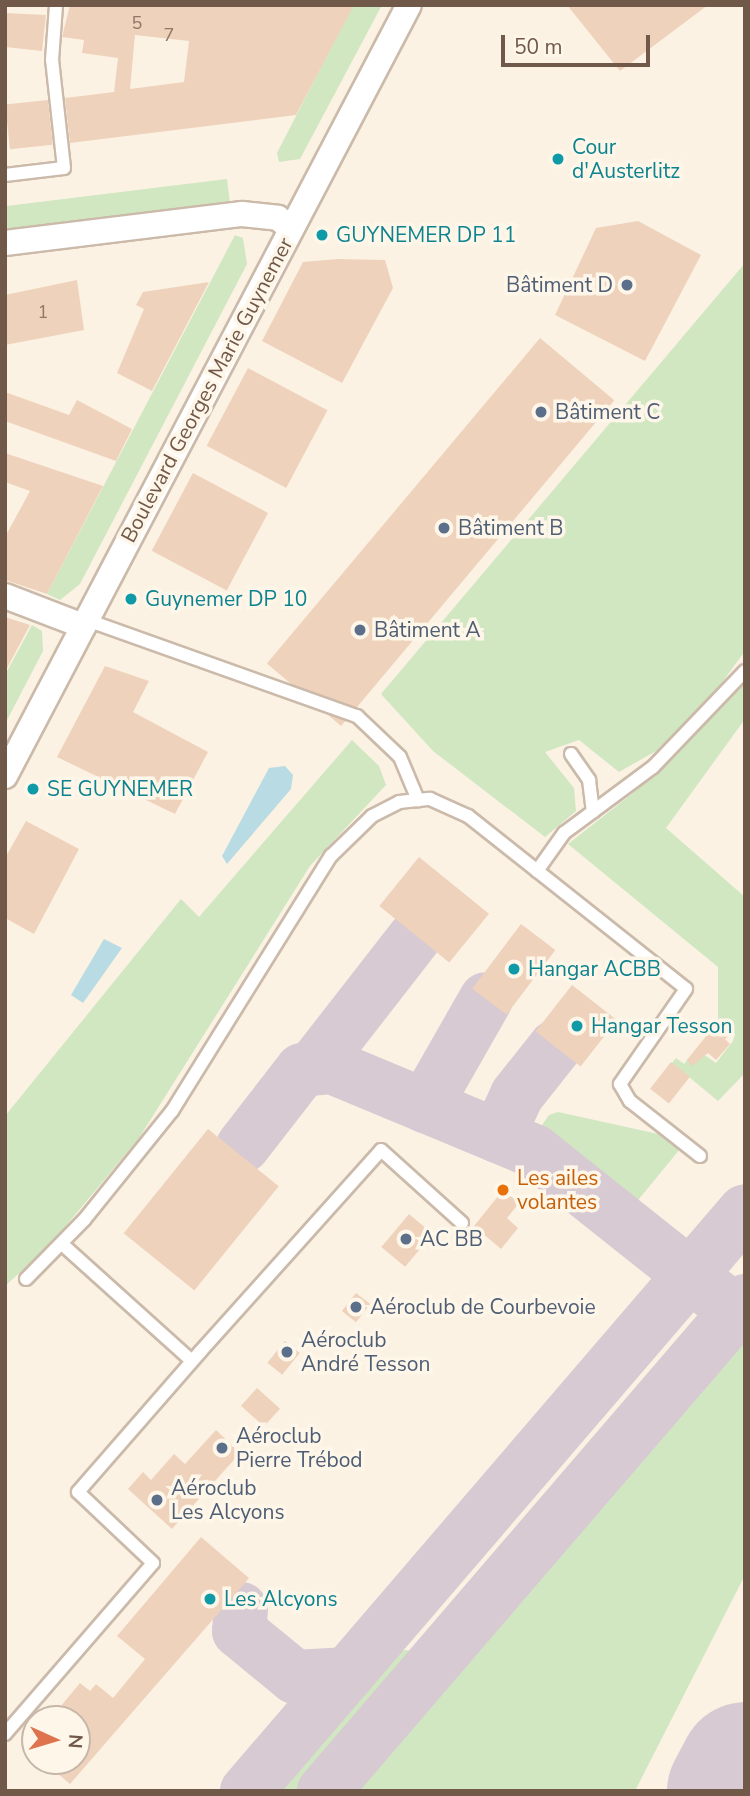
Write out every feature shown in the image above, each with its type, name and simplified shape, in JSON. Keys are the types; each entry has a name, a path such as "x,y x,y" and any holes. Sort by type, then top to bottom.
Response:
{"street":[{"name":"Boulevard Georges Marie Guynemer","path":"5,776 409,5"},
{"path":"5,243 242,214 278,218 291,229"},
{"path":"5,596 85,623"}],"lane":[{"path":"5,175 64,168 52,60 56,5"},
{"path":"85,623 357,716 400,757 418,800"},
{"path":"537,871 564,833 653,767 745,671"},
{"path":"570,754 589,780 593,811"},
{"path":"26,1279 62,1244 172,1111 331,856 384,807 418,800 458,810 686,989 620,1084 630,1101 699,1156"},
{"path":"5,1734 153,1563 78,1492 192,1361 381,1150 462,1223"},
{"path":"62,1244 192,1361"}],"green space":[{"path":"353,5 382,5 300,159 279,162 277,153"},
{"path":"227,179 230,203 8,230 5,206"},
{"path":"235,235 243,238 247,264 80,584 60,600 47,594"},
{"path":"745,263 745,651 710,699 656,751 619,772 579,740 545,752 574,788 576,811 545,837 433,751 381,694"},
{"path":"32,625 42,631 43,651 5,724 5,675"},
{"path":"745,676 745,719 666,828 745,897 745,1073 718,1101 672,1063 676,1058 684,1064 696,1049 716,1063 733,1041 735,1034 718,1021 718,967 568,844 633,793"},
{"path":"352,740 379,766 386,785 310,866 139,1138 50,1245 5,1286 5,1116 181,899 199,917"},
{"path":"558,1112 663,1135 680,1149 630,1210 533,1138 549,1115"},
{"path":"745,1321 745,1575 635,1791 338,1791"},
{"path":"404,1650 417,1651 415,1662 305,1791 267,1791 381,1659"}],"water":[{"path":"285,766 293,775 291,789 227,864 222,856 269,768"},
{"path":"104,939 122,948 83,1003 71,995"}],"building":[{"path":"70,5 354,5 296,115 70,143 65,98 114,92 118,58 82,53 84,40 62,37","holes":["135,35 189,41 184,82 130,89"]},
{"path":"567,5 708,5 620,71"},
{"path":"5,13 46,15 42,51 5,47"},
{"path":"48,100 53,145 10,149 5,104"},
{"name":"Bâtiment D","path":"638,221 701,255 645,361 555,315 596,228"},
{"path":"338,259 385,260 393,288 342,383 262,341 303,262"},
{"path":"77,280 84,330 5,345 5,295"},
{"path":"209,282 152,391 117,373 144,309 136,305 143,292"},
{"path":"540,338 614,400 341,726 267,664"},
{"path":"248,368 327,410 286,488 207,446"},
{"path":"5,392 69,415 77,400 132,429 116,461 5,421"},
{"path":"5,453 103,486 47,594 5,580 5,537 30,491 5,482"},
{"path":"193,473 268,513 227,591 152,551"},
{"path":"5,617 30,625 5,672"},
{"path":"105,666 149,681 133,712 208,752 175,814 57,757"},
{"path":"26,821 79,849 34,934 5,918 5,858"},
{"path":"419,857 489,914 449,963 379,906"},
{"name":"Hangar ACBB","path":"521,924 555,950 507,1015 472,989"},
{"name":"Hangar Tesson","path":"572,985 617,1020 581,1067 536,1031"},
{"path":"718,1021 733,1032 725,1039 730,1044 716,1060 708,1053 692,1066 687,1060"},
{"path":"671,1062 690,1077 669,1104 650,1089"},
{"path":"208,1129 279,1186 194,1290 124,1233"},
{"path":"503,1190 519,1203 507,1218 518,1228 501,1249 474,1226"},
{"path":"409,1214 433,1234 405,1267 381,1247"},
{"name":"Aéroclub de Courbevoie","path":"356,1293 370,1304 356,1322 342,1311"},
{"name":"Aéroclub André Tesson","path":"285,1341 300,1353 282,1375 267,1363"},
{"path":"257,1388 280,1409 264,1427 241,1406"},
{"path":"216,1430 240,1453 172,1529 128,1489 143,1472 151,1480 174,1454 185,1464"},
{"path":"201,1537 249,1578 91,1760 91,1705 62,1705 80,1683 90,1691 96,1684 113,1698 145,1659 117,1636"},
{"path":"59,1775 78,1775 70,1784"}],"taxiway":[{"path":"316,1064 414,938"},
{"path":"425,1106 486,999"},
{"path":"498,1136 517,1095 555,1047"},
{"path":"243,1146 302,1070 332,1067 534,1151 719,1298"},
{"path":"247,1791 745,1211"},
{"path":"324,1791 745,1301"},
{"path":"241,1609 239,1631 295,1677 348,1674"}],"runway":[{"path":"733,1791 745,1768"}],"place":[{"name":"Cour d'Austerlitz","path":"558,159"},
{"name":"GUYNEMER DP 11","path":"322,235"},
{"name":"Bâtiment D","path":"627,285"},
{"name":"Bâtiment C","path":"541,412"},
{"name":"Bâtiment B","path":"444,528"},
{"name":"Guynemer DP 10","path":"131,599"},
{"name":"Bâtiment A","path":"360,630"},
{"name":"SE GUYNEMER","path":"33,789"},
{"name":"Hangar ACBB","path":"514,969"},
{"name":"Hangar Tesson","path":"577,1026"},
{"name":"Les ailes volantes","path":"503,1190"},
{"name":"AC BB","path":"406,1239"},
{"name":"Aéroclub de Courbevoie","path":"356,1307"},
{"name":"Aéroclub André Tesson","path":"287,1352"},
{"name":"Aéroclub Pierre Trébod","path":"222,1448"},
{"name":"Aéroclub Les Alcyons","path":"157,1500"},
{"name":"Les Alcyons","path":"210,1599"}]}
